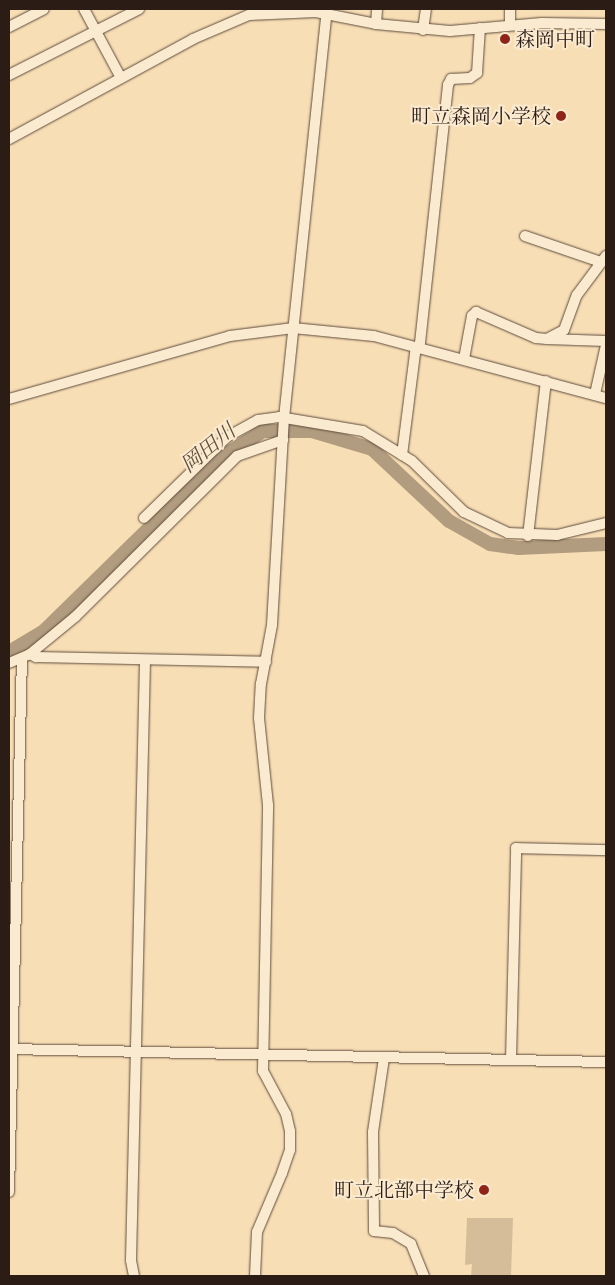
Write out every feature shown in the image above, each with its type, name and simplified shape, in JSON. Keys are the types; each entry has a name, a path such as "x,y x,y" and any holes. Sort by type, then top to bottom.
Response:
{"street":[{"path":"9,27 44,9"},
{"path":"84,9 121,78"},
{"path":"9,75 139,9"},
{"path":"376,24 377,9"},
{"path":"423,30 426,9"},
{"path":"510,9 510,25"},
{"path":"9,139 228,22 270,11 326,11 376,24 423,30 593,21 606,24"},
{"path":"255,1276 257,1232 290,1150 286,1114 263,1071 268,806 260,718 272,625 284,418 326,11"},
{"path":"402,455 417,348 448,85 451,79 470,78 476,72 480,28"},
{"path":"525,236 604,259 576,295 564,330 547,339"},
{"path":"464,360 472,316 476,312 526,336 606,343 595,394"},
{"path":"9,399 230,336 293,328 367,335 546,380 606,398"},
{"path":"528,536 546,380"},
{"path":"144,518 226,437 258,420 284,418 363,431 402,455 475,519 508,533 528,536 570,533 606,523"},
{"path":"9,663 26,656 90,604 237,456 282,440"},
{"path":"26,656 266,662"},
{"path":"9,1192 10,1049 26,656"},
{"path":"134,1276 131,1260 145,660"},
{"path":"511,1060 516,848 606,850"},
{"path":"10,1049 606,1062"},
{"path":"384,1058 374,1132 374,1231 393,1233 411,1244 424,1276"}],"shaded area":[{"path":"467,1218 513,1218 511,1276 471,1276 472,1264 465,1265"}],"waterway":[{"name":"岡田川","path":"9,652 44,631 223,456 263,431 312,431 372,449 449,521 490,544 519,548 606,544"}],"place":[{"name":"森岡中町","path":"505,39"},
{"name":"町立森岡小学校","path":"561,116"},
{"name":"町立北部中学校","path":"484,1190"}]}
